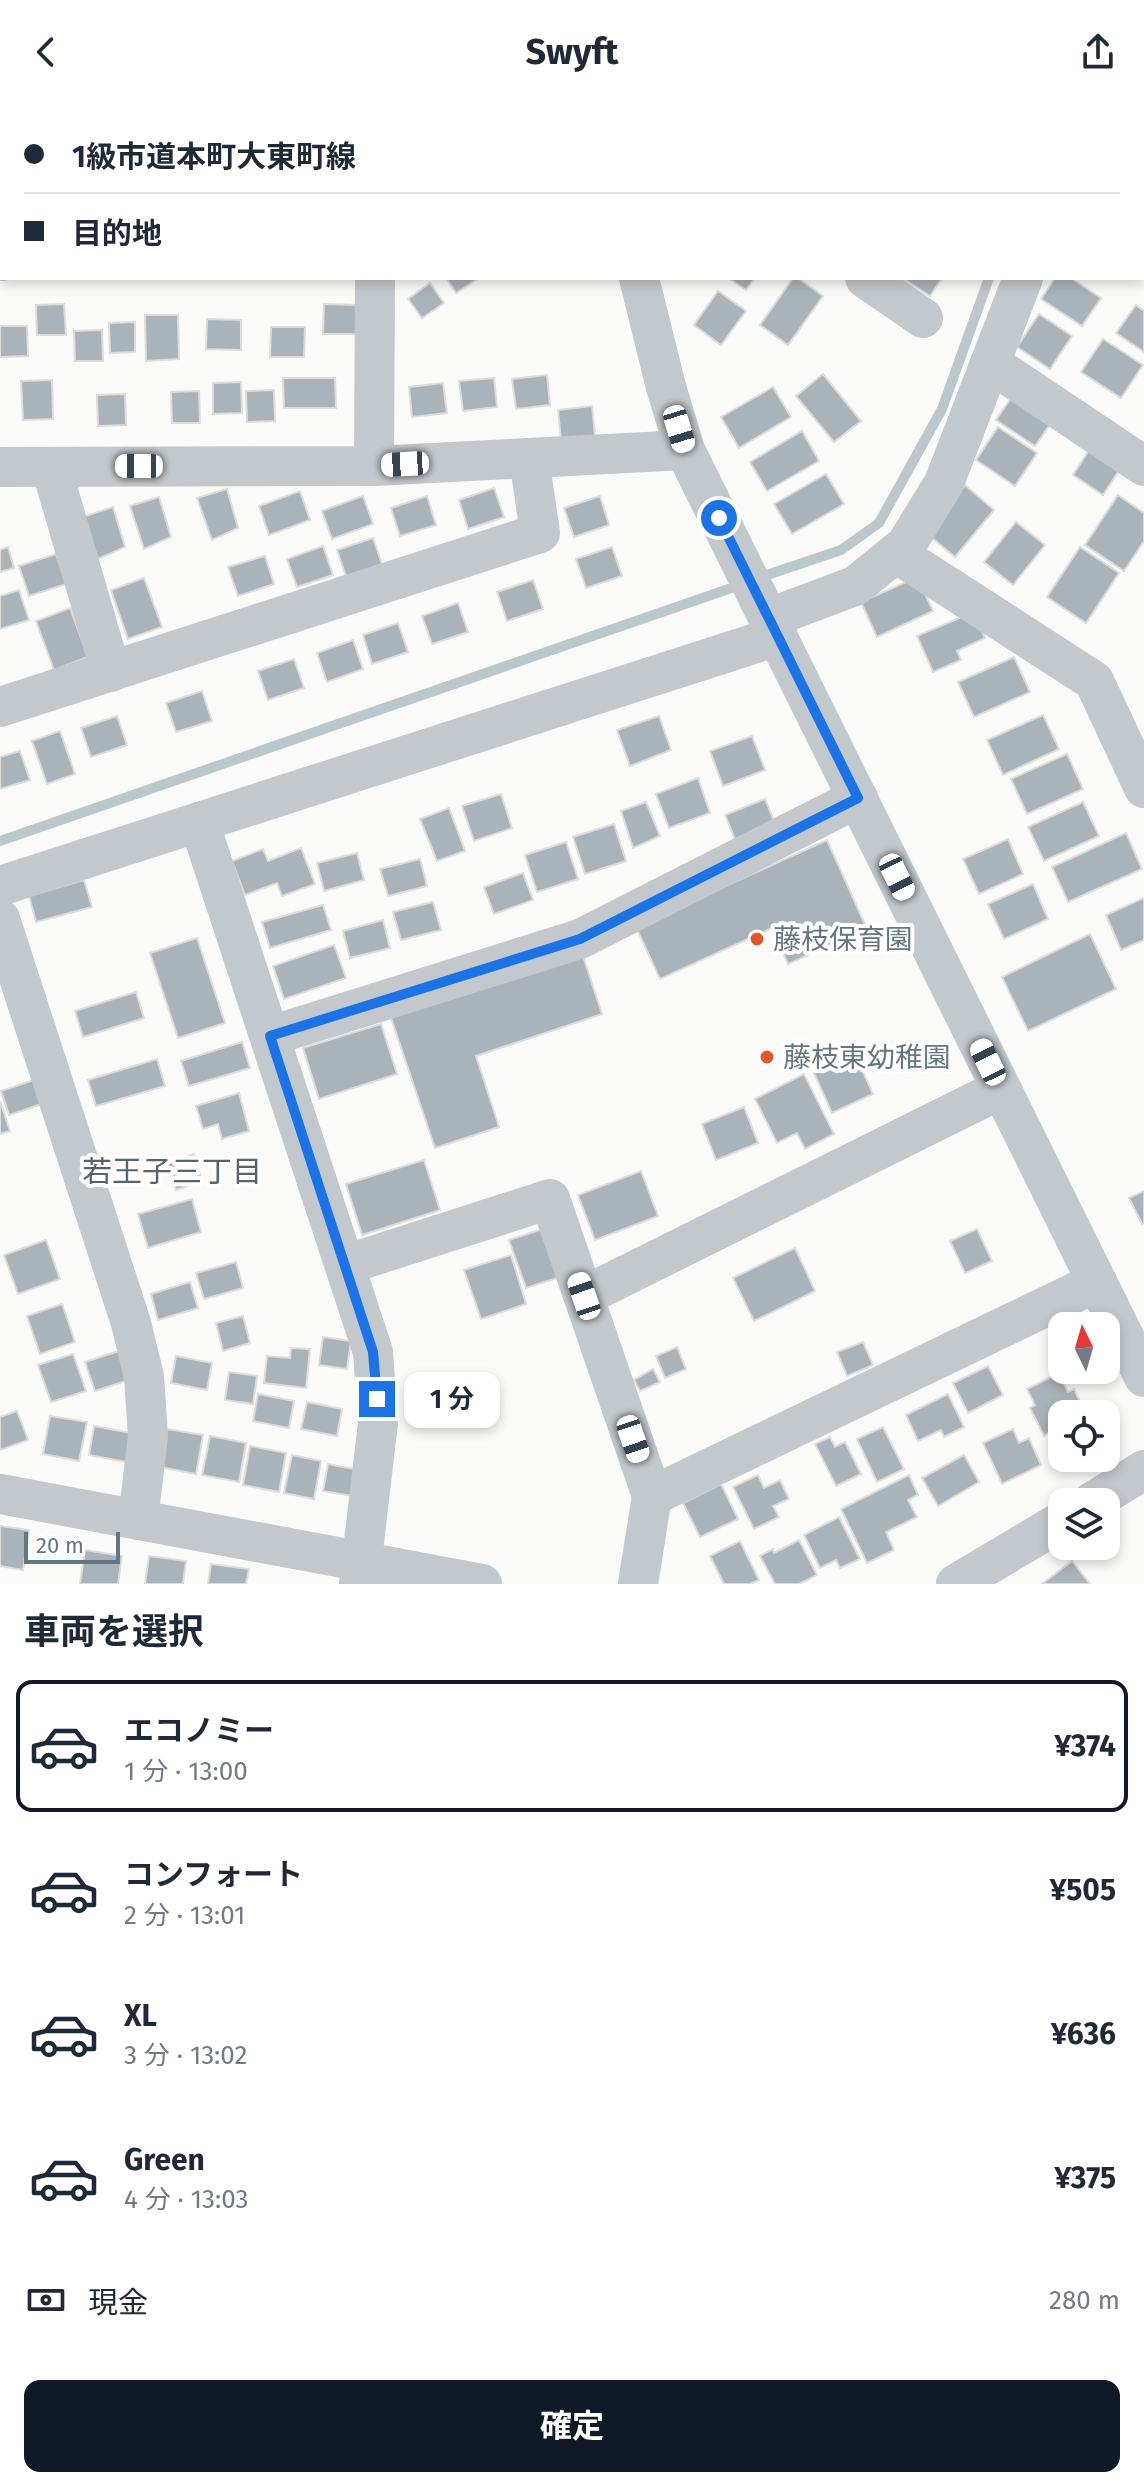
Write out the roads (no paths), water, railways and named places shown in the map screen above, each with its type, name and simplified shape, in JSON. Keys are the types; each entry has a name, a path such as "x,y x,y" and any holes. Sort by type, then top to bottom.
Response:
{"street":[{"path":"374,466 375,280"},
{"path":"639,280 685,450 1144,1377"},
{"path":"868,280 923,318"},
{"path":"0,886 199,822 774,627 855,586 906,545 944,483 1022,280"},
{"path":"990,363 1144,466"},
{"path":"0,467 374,466 685,450"},
{"path":"0,707 540,533 529,458"},
{"path":"51,467 111,672"},
{"path":"896,553 1094,681 1144,788"},
{"path":"270,1036 580,939 858,798"},
{"path":"199,822 373,1352 378,1423 361,1573"},
{"path":"0,919 131,1323 144,1377 148,1436 138,1520"},
{"path":"584,1296 1001,1089"},
{"path":"345,1265 550,1199 652,1496 638,1584"},
{"path":"652,1496 1097,1282"},
{"path":"1115,1488 1144,1470"},
{"path":"0,1494 138,1520 361,1573 482,1584"},
{"path":"982,1578 1048,1531"}],"waterway":[{"path":"758,578 841,550 879,523 942,409 988,280"},
{"path":"0,841 743,584"}],"place":[{"name":"藤枝保育園","path":"757,939"},
{"name":"藤枝東幼稚園","path":"767,1057"}],"district":[{"name":"若王子三丁目","path":"172,1172"}]}
